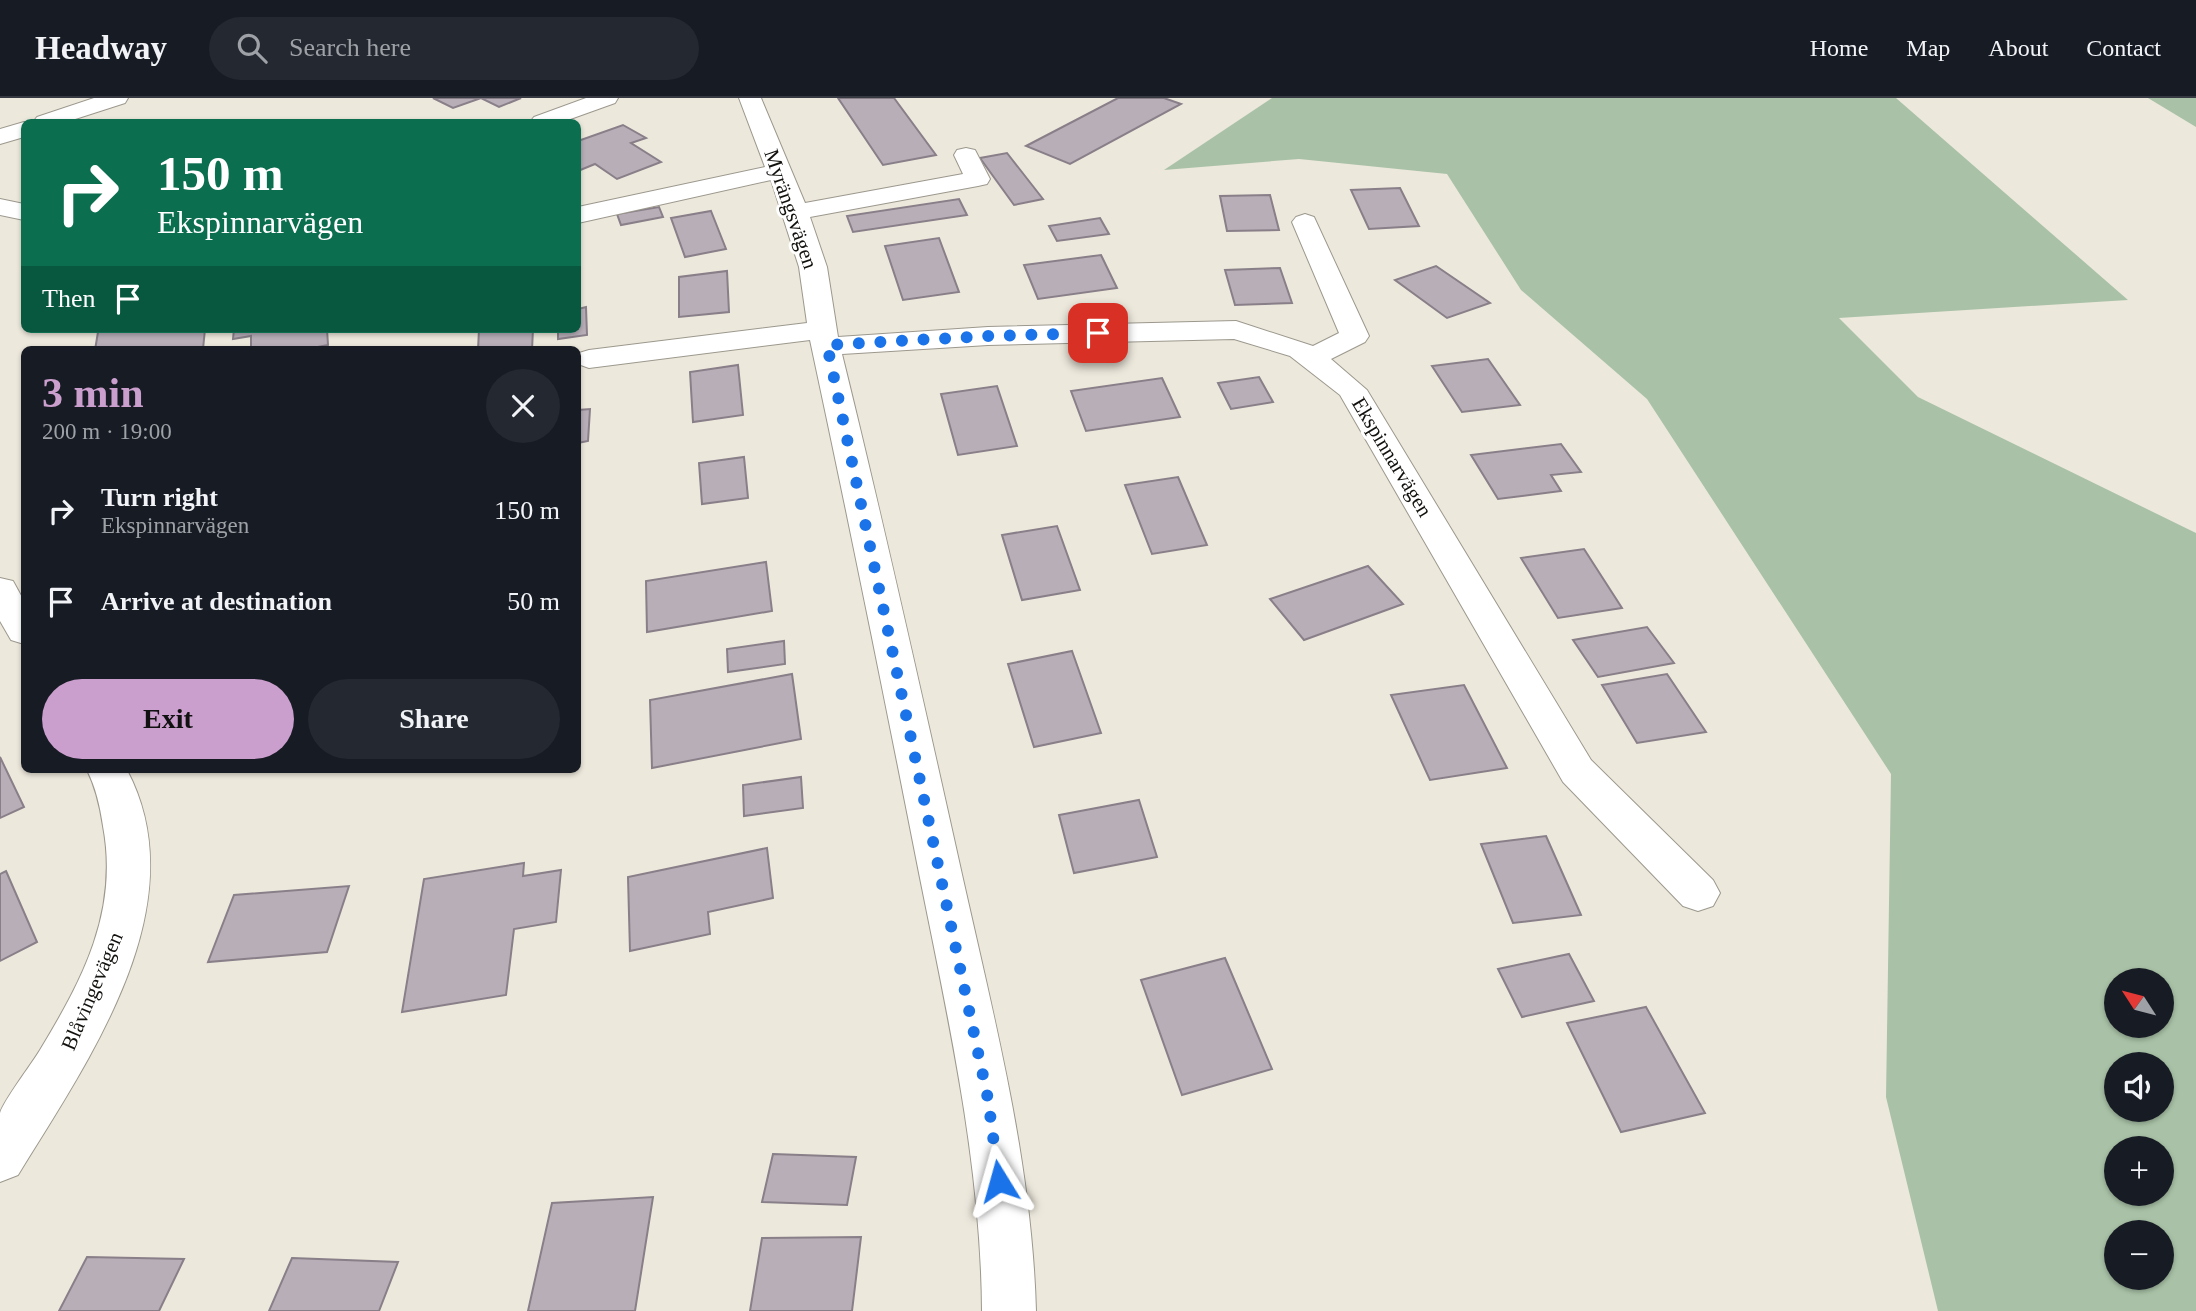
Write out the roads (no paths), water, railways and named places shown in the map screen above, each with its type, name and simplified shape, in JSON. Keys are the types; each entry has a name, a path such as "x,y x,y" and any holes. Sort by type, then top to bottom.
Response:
{"street":[{"path":"54,119 117,98"},
{"path":"550,119 607,98"},
{"name":"Myrängsvägen","path":"750,98 796,212 813,267 824,338 988,1099 1008,1248 1009,1311"},
{"path":"0,137 21,130"},
{"path":"796,212 978,179 966,155"},
{"path":"581,214 779,171"},
{"path":"0,207 21,211"},
{"path":"1306,222 1355,336 1311,358"},
{"name":"Ekspinnarvägen","path":"589,359 824,338 1236,330 1300,350 1352,390 1577,771 1698,892"},
{"path":"0,590 21,626"},
{"name":"Blåvingevägen","path":"0,1158 65,1055 111,957 125,911 128,899 129,851 118,789 109,773"}]}
